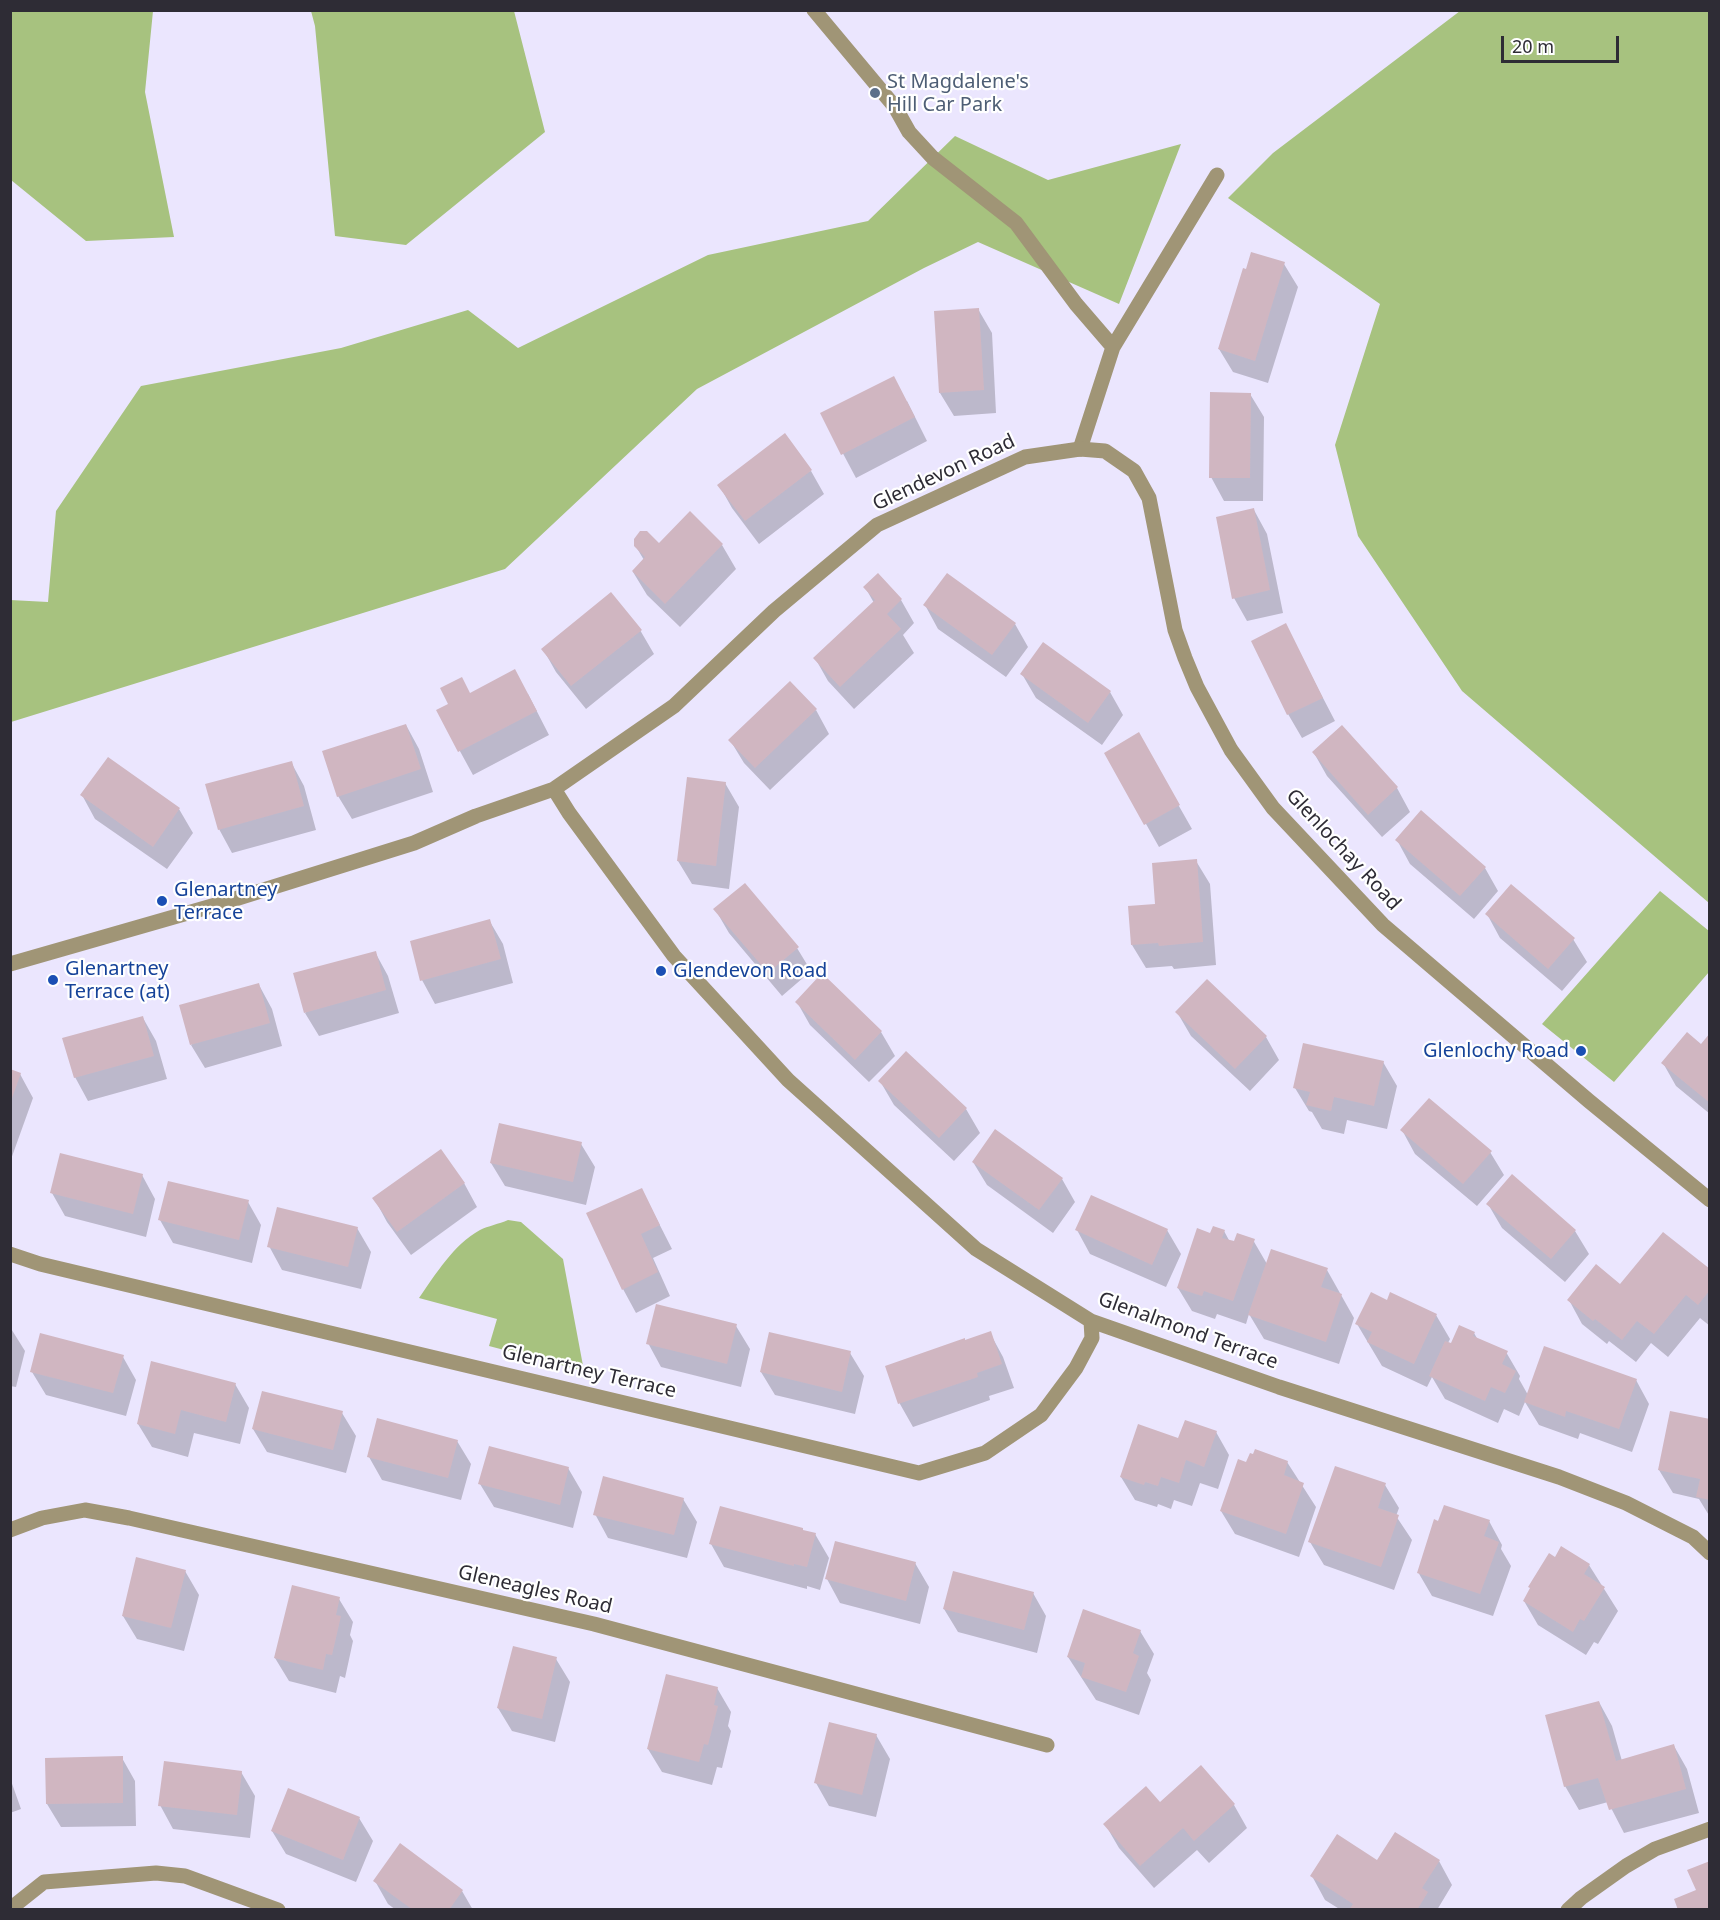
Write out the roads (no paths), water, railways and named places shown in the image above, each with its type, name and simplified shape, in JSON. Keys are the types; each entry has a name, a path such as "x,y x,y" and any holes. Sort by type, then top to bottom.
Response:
{"street":[{"path":"814,10 895,107 909,132 933,158 1016,223 1076,304 1113,347"},
{"path":"1080,449 1113,347 1217,175"},
{"name":"Glendevon Road","path":"10,964 219,904 414,843 476,816 554,789 674,706 774,611 877,525 1025,457 1080,449"},
{"name":"Glenlochay Road","path":"1080,449 1105,452 1134,471 1142,484 1149,498 1174,630 1185,658 1197,687 1230,750 1273,808 1383,925 1589,1101 1710,1200"},
{"name":"Glenalmond Terrace","path":"554,789 569,813 674,956 788,1080 976,1249 1091,1321 1279,1387 1559,1477 1626,1503 1693,1537 1710,1553"},
{"name":"Glenartney Terrace","path":"10,1254 40,1264 919,1473 985,1453 1041,1415 1076,1368 1092,1338 1091,1321"},
{"name":"Gleneagles Road","path":"10,1530 42,1518 85,1510 129,1518 594,1624 1047,1745"},
{"path":"1568,1910 1626,1866 1655,1849 1710,1829"},
{"path":"10,1909 44,1882 156,1873 185,1876 278,1910"}],"place":[{"name":"St Magdalene's Hill Car Park","path":"875,93"},
{"name":"Glenartney Terrace","path":"162,901"},
{"name":"Glendevon Road","path":"661,971"},
{"name":"Glenartney Terrace (at)","path":"53,980"},
{"name":"Glenlochy Road","path":"1581,1051"}]}
